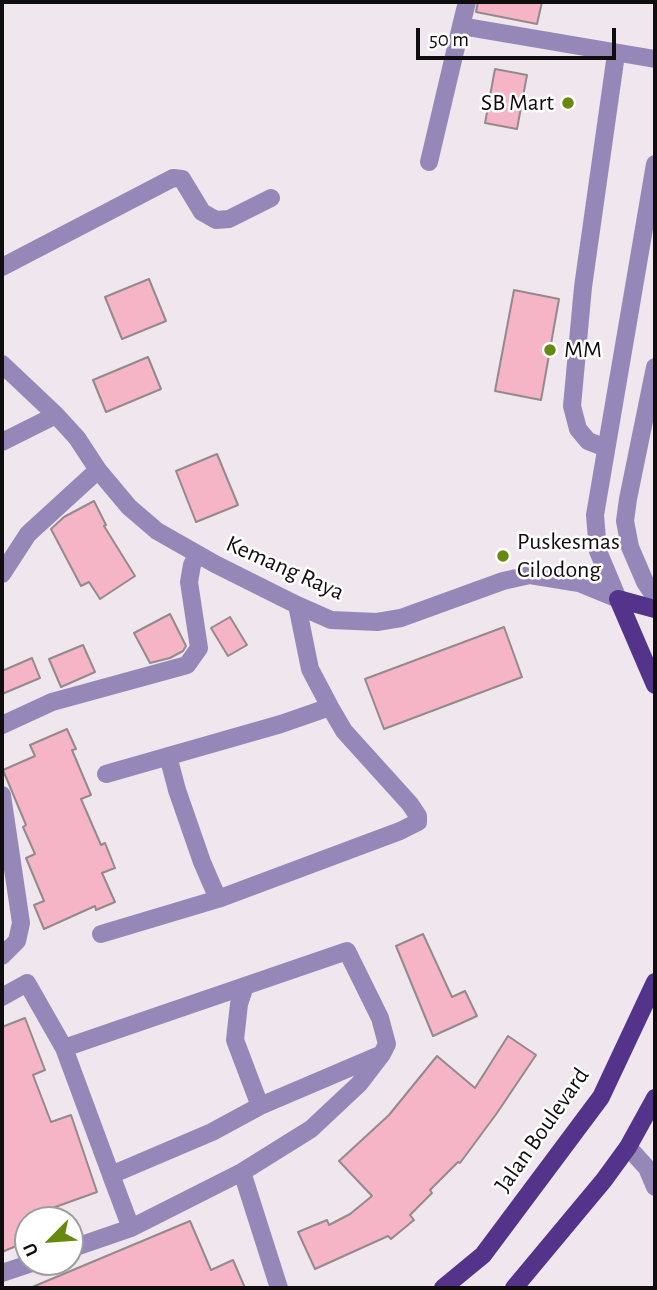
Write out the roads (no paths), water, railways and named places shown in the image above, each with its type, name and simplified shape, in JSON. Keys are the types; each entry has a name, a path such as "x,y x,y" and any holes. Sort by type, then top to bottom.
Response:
{"main road":[{"path":"618,599 655,609"},
{"path":"618,599 655,685"},
{"name":"Jalan Boulevard","path":"443,1288 483,1255 601,1097 655,982"},
{"path":"514,1288 604,1180 628,1147 655,1098"}],"street":[{"path":"429,162 467,2"},
{"path":"461,26 655,59"},
{"path":"606,448 588,441 578,429 572,406 583,287 617,54"},
{"path":"618,599 598,551 595,514 655,164"},
{"path":"2,267 173,178 182,179 201,212 216,220 229,219 271,198"},
{"name":"Kemang Raya","path":"2,364 56,415 77,438 98,470 129,507 157,531 197,555 297,606 331,620 377,622 401,618 492,585 530,575 579,583 618,599"},
{"path":"655,367 651,408 625,521 630,547 645,582 655,597"},
{"path":"2,442 56,415"},
{"path":"2,574 28,534 98,470"},
{"path":"2,725 52,702 187,665 198,648 190,582 192,565 197,555"},
{"path":"102,934 218,899 418,822 418,816 410,804 344,731 330,707 310,669 297,606"},
{"path":"106,774 281,724 330,707"},
{"path":"168,757 202,862 218,899"},
{"path":"2,795 21,923 17,941 2,956"},
{"path":"64,1048 348,951 387,1039 382,1054 359,1084 311,1129 242,1172 131,1228 84,1245"},
{"path":"2,997 27,983 64,1048 131,1228"},
{"path":"244,986 235,1040 260,1106"},
{"path":"111,1175 212,1132 260,1106 382,1054"},
{"path":"628,1147 651,1160 655,1187"},
{"path":"242,1172 279,1288"}],"place":[{"name":"SB Mart","path":"568,103"},
{"name":"MM","path":"550,350"},
{"name":"Puskesmas Cilodong","path":"503,556"}]}
